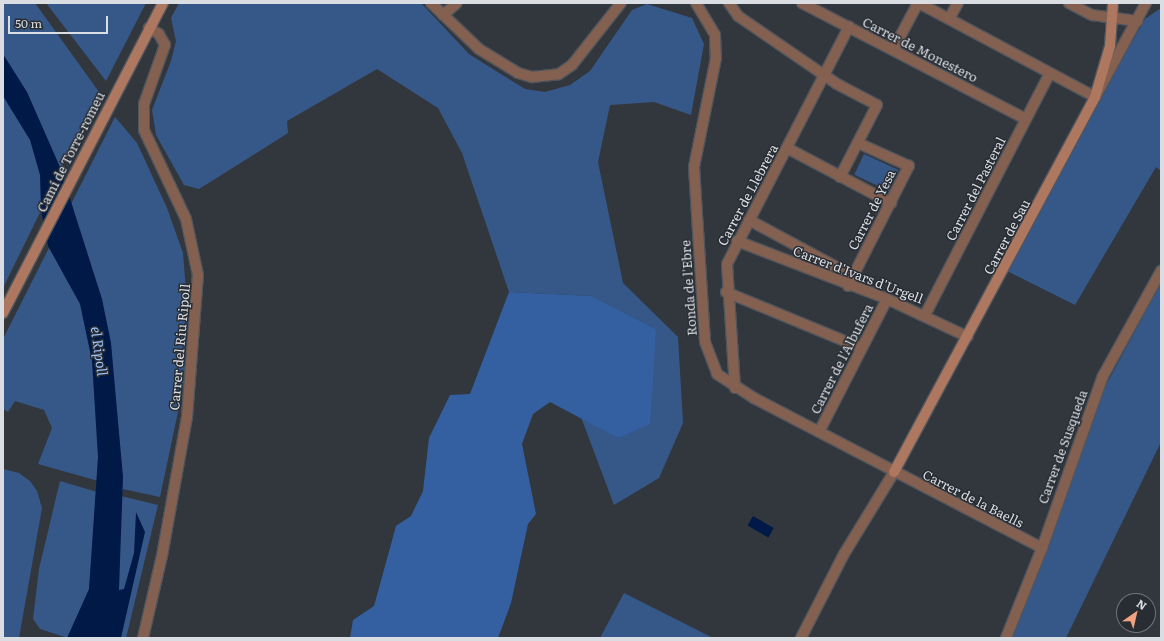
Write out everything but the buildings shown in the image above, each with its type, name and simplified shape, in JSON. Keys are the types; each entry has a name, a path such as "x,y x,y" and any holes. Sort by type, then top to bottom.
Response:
{"street":[{"name":"Camí de Torre-romeu","path":"3,313 162,3"},
{"path":"431,3 479,49 503,66 518,74 547,76 559,74 572,65 621,3"},
{"path":"444,15 457,3"},
{"name":"Ronda de l'Ebre","path":"696,3 715,35 716,58 694,167 705,342 717,374 735,388 894,472"},
{"path":"729,3 738,16 826,75 877,105 840,177"},
{"name":"Carrer de Monestero","path":"802,3 1026,119"},
{"path":"893,50 918,3 1095,96 1146,3"},
{"path":"949,19 958,3"},
{"path":"1069,3 1092,15 1138,20"},
{"name":"Carrer de Sau","path":"894,472 968,337 1095,96 1110,46 1113,3"},
{"name":"Carrer de Llebrera","path":"735,388 726,292 726,264 826,75 849,27"},
{"name":"Carrer del Riu Ripoll","path":"143,638 162,556 187,417 198,275 186,219 144,130 144,104 165,45 159,34 149,28"},
{"name":"Carrer del Pasteral","path":"924,315 1050,73"},
{"name":"Carrer de Yesa","path":"848,286 909,166 858,143"},
{"path":"787,148 891,203"},
{"name":"Carrer d'Ivars d'Urgell","path":"749,220 853,276"},
{"name":"Carrer d'Ivars d'Urgell","path":"737,241 848,286 888,299 968,337"},
{"name":"Carrer de Susqueda","path":"1006,638 1042,548 1103,376 1161,272"},
{"path":"726,292 862,348"},
{"name":"Carrer de l'Albufera","path":"819,432 888,299"},
{"path":"801,638 844,554 894,472"},
{"name":"Carrer de la Baells","path":"894,472 1042,548"}],"shaded area":[{"path":"3,3 35,3 99,92 3,288"},
{"path":"46,3 146,3 106,81"},
{"path":"179,3 421,3 469,54 525,89 545,92 570,85 590,71 632,10 647,4 692,18 704,44 691,115 654,102 610,105 598,162 623,283 678,337 683,423 659,478 614,505 581,417 618,438 656,329 592,296 509,292 462,153 438,108 377,69 287,121 288,133 199,189 184,185 156,135 152,110 171,61 176,41 171,18"},
{"path":"1161,8 1161,171 1156,167 1075,305 1007,271 1145,19"},
{"path":"115,117 137,143 167,208 183,253 189,328 187,369 160,497 123,489 121,496 158,505 126,638 68,638 40,629 33,619 39,569 60,481 97,492 102,482 38,464 52,428 44,410 15,401 8,412 3,409 3,339"},
{"path":"864,154 898,170 889,191 854,175"},
{"path":"1161,283 1161,442 1066,638 1012,638 1098,400"},
{"path":"509,292 592,296 656,329 650,424 618,438 550,402 533,414 522,444 536,514 528,524 511,603 498,638 350,638 353,620 374,606 396,526 411,516 423,491 429,438 450,395 470,394"},
{"path":"3,469 19,473 30,481 37,491 42,508 19,638 3,638"},
{"path":"624,593 713,638 600,638"}],"water":[{"name":"el Ripoll","path":"3,54 27,92 60,167 102,299 111,343 123,477 119,590 124,589 134,553 136,512 145,532 121,638 67,638 89,589 98,457 92,361 80,304 48,246 41,210 40,175 30,140 3,96"},
{"path":"753,516 774,528 768,538 748,526"}]}
